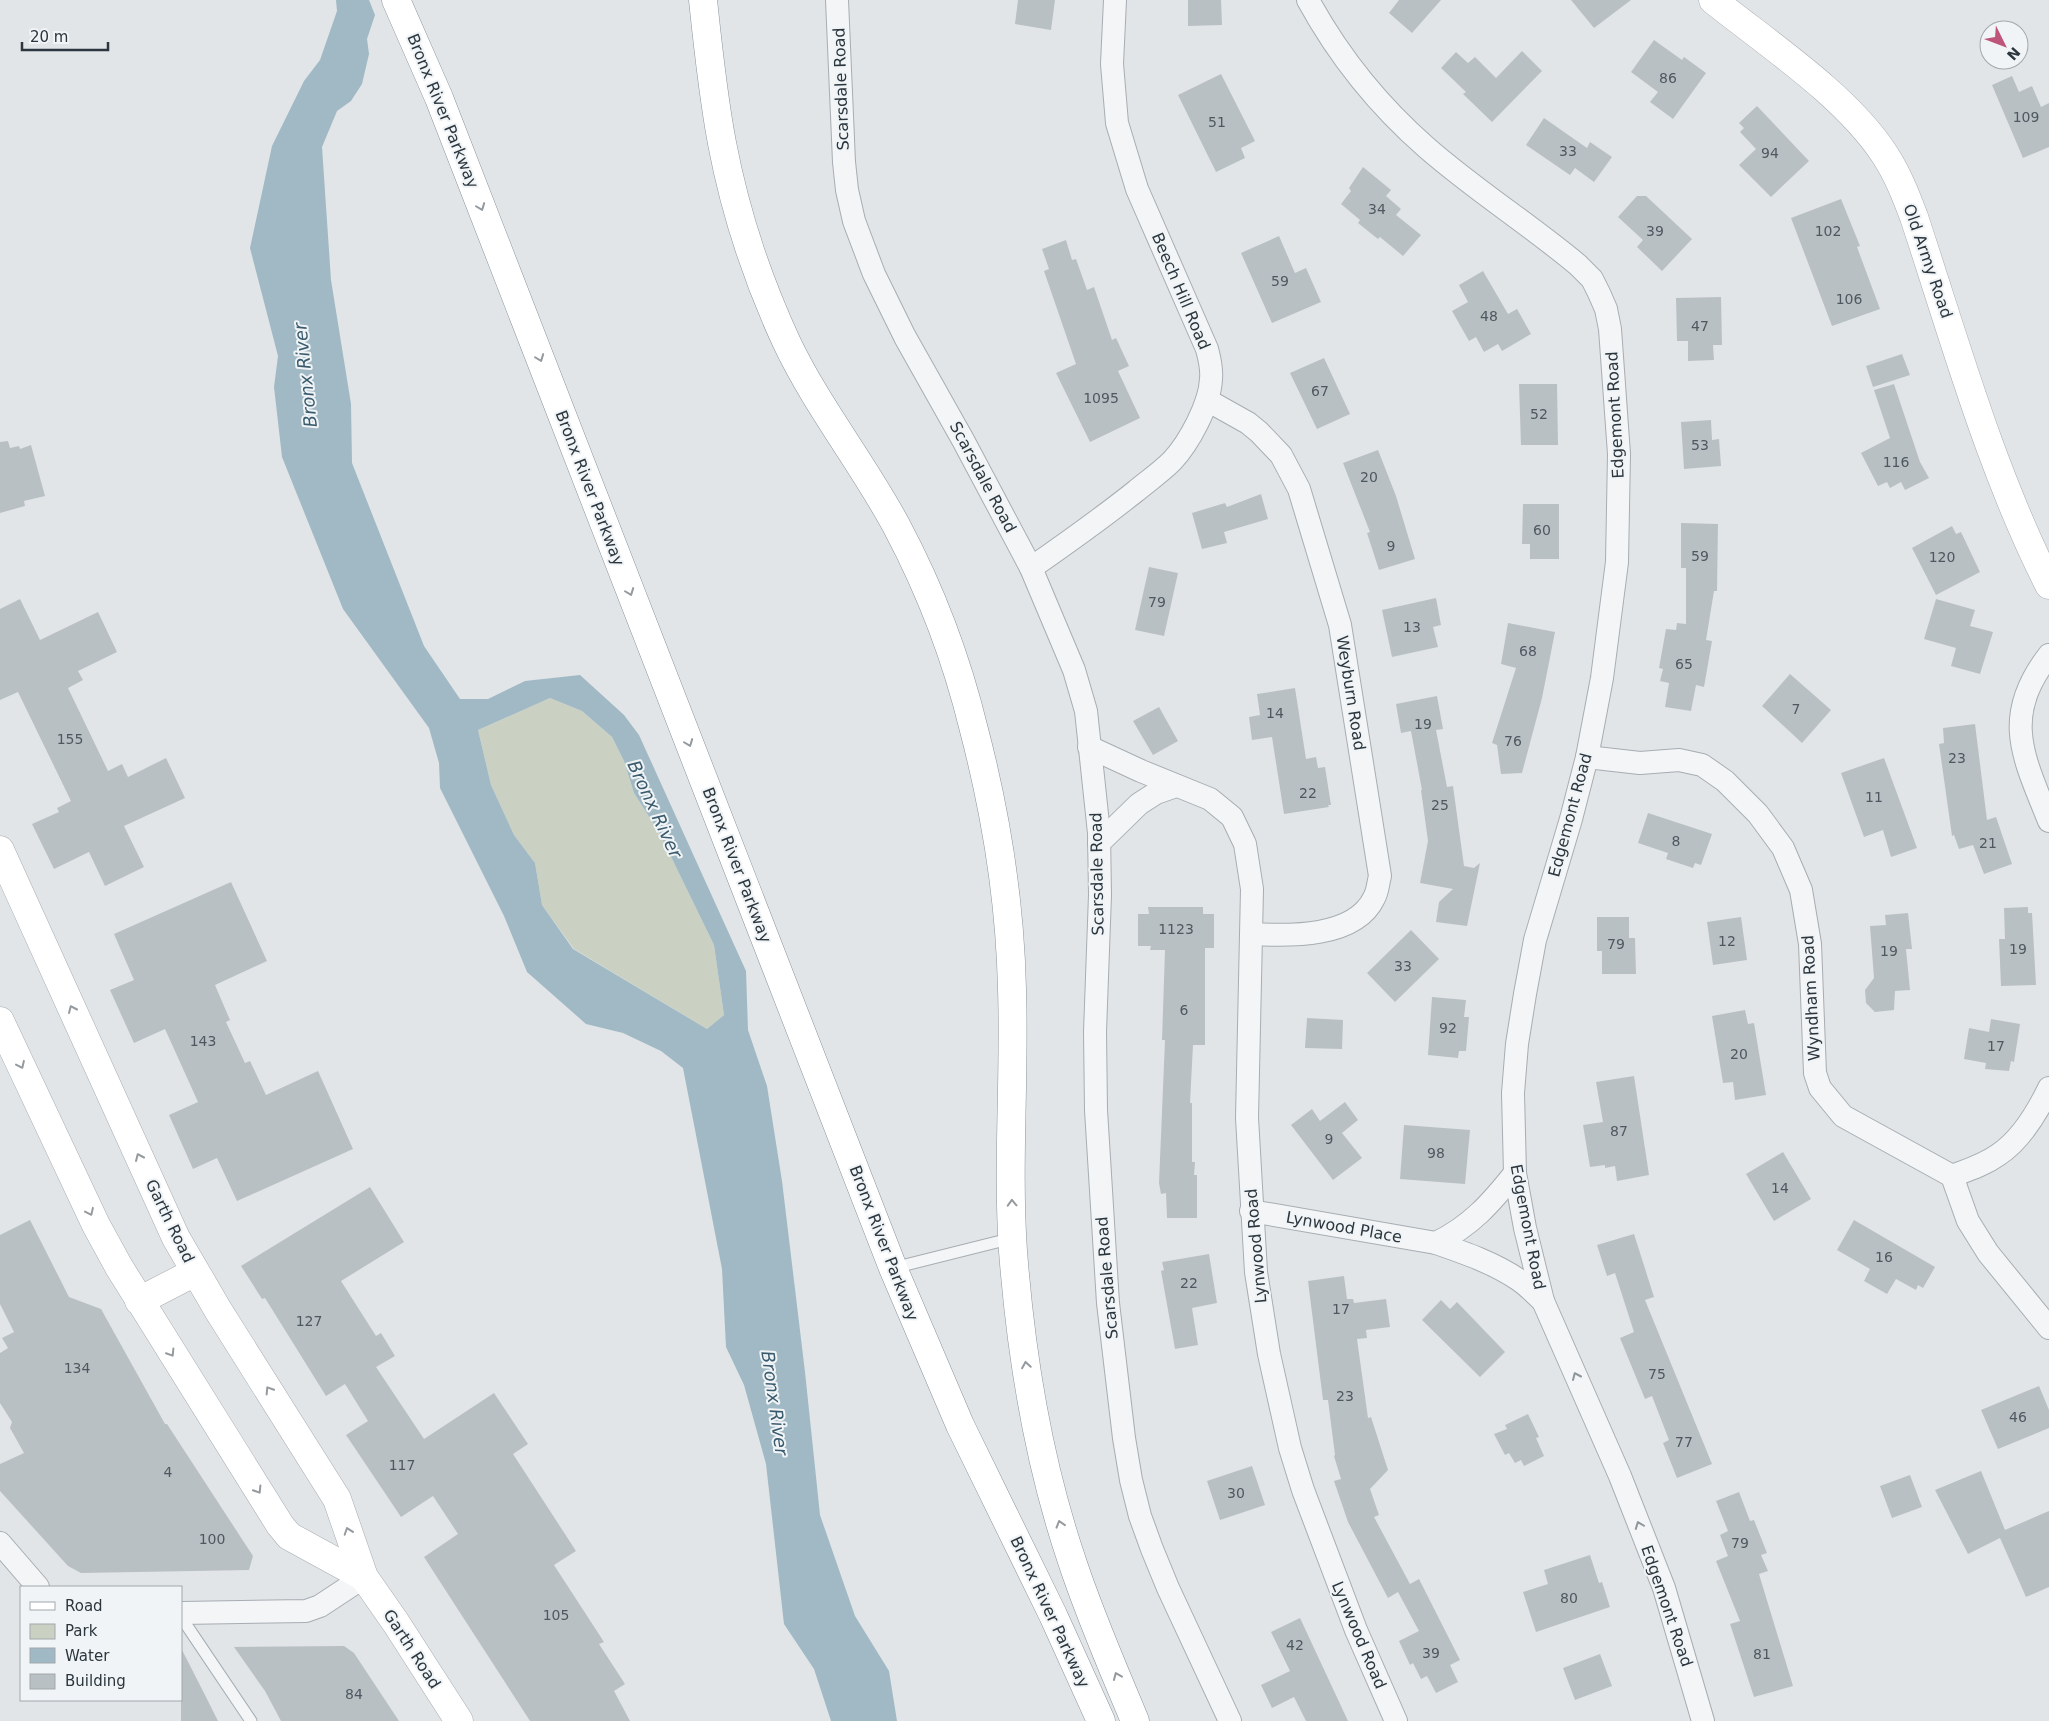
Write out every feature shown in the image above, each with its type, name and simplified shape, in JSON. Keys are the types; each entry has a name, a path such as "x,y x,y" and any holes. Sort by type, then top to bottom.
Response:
{"main road":[{"name":"Bronx River Parkway","path":"396,0 439,98 893,1268 956,1417 1053,1615 1101,1721"},
{"name":"Bronx River Parkway","path":"703,0 722,145 748,244 767,298 788,345 812,390 870,481 896,525 919,571 941,623 973,725 995,824 1009,932 1013,1036 1011,1141 1013,1238 1024,1353 1043,1458 1072,1561 1090,1612 1134,1717"},
{"name":"Old Army Road","path":"1713,0 1819,84 1839,103 1872,137 1896,174 1914,217 2005,489 2027,542 2049,585"},
{"name":"Garth Road","path":"0,850 176,1238 195,1272 337,1499 364,1577 460,1721"},
{"name":"Garth Road","path":"0,1021 96,1225 139,1301 280,1525 289,1536 364,1577"},
{"path":"139,1301 195,1272"}],"street":[{"name":"Scarsdale Road","path":"837,0 844,162 847,190 854,221 874,274 905,337 963,440 1031,568 1074,670 1086,711 1099,843 1100,895 1095,1032 1096,1110 1108,1302 1124,1438 1138,1507 1152,1549 1168,1588 1230,1721"},
{"name":"Beech Hill Road","path":"1031,568 1123,502 1172,461 1189,438 1207,400 1211,382 1212,365 1207,349 1137,188 1117,123 1112,64 1115,0"},
{"name":"Edgemont Road","path":"1308,0 1340,51 1396,118 1426,148 1458,174 1578,265 1592,279 1606,309 1614,358 1619,454 1617,562 1602,678 1586,758 1571,820 1535,940 1525,994 1517,1044 1513,1093 1514,1173 1543,1301 1620,1476 1664,1588 1704,1721"},
{"name":"Weyburn Road","path":"1207,400 1248,423 1259,432 1281,455 1299,489 1340,625 1380,876 1374,898 1359,916 1347,923 1318,932 1289,936 1252,934"},
{"path":"2049,655 2038,669 2025,694 2020,724 2024,758 2049,821"},
{"name":"Lynwood Road","path":"1089,747 1176,786 1198,793 1222,808 1232,817 1245,844 1251,874 1252,934 1247,1118 1251,1211 1256,1272 1263,1318 1278,1399 1290,1448 1335,1578 1396,1721"},
{"name":"Wyndham Road","path":"1586,758 1640,763 1679,760 1702,766 1725,781 1758,814 1783,848 1801,890 1810,944 1815,1073 1820,1088 1843,1116 1952,1176"},
{"path":"1099,843 1139,804 1156,793 1176,786"},
{"path":"2049,1088 2038,1109 2011,1145 1998,1156 1981,1165 1952,1176 1968,1221 1988,1253 2049,1328"},
{"path":"1436,1243 1453,1235 1490,1204 1514,1173"},
{"name":"Lynwood Place","path":"1251,1211 1436,1243 1473,1256 1497,1268 1520,1281 1543,1301"},
{"path":"0,1543 37,1586"},
{"path":"182,1615 306,1611 320,1606 364,1577"}],"lane":[{"path":"893,1268 1013,1238"},
{"path":"182,1617 251,1721"}],"green space":[{"path":"550,698 582,711 612,737 624,761 634,793 659,832 714,945 724,1015 707,1029 574,949 542,905 535,863 514,835 491,785 478,730"}],"water":[{"name":"Bronx River","path":"336,0 369,0 375,15 367,39 369,54 362,84 351,101 337,111 322,147 331,280 351,404 352,463 424,646 460,699 488,699 525,681 580,675 624,715 639,735 746,971 748,1030 767,1086 782,1181 820,1515 855,1616 889,1671 897,1721 831,1721 814,1669 784,1624 766,1464 744,1385 726,1347 722,1269 683,1068 661,1051 623,1033 586,1024 527,972 504,916 440,788 439,763 429,728 343,609 282,457 274,387 278,356 250,248 272,146 304,81 320,60 337,11","holes":["550,698 582,711 612,737 624,761 634,793 659,832 714,945 724,1015 707,1029 573,949 542,905 535,863 514,835 491,785 478,730"]}],"building":[{"path":"1018,0 1055,0 1051,30 1015,24"},
{"path":"1188,0 1221,0 1222,25 1188,26"},
{"path":"1399,0 1441,0 1412,33 1389,13"},
{"path":"1571,0 1631,0 1594,28"},
{"path":"1654,40 1682,60 1684,57 1706,73 1673,119 1650,102 1658,92 1631,72"},
{"path":"1522,51 1542,71 1492,122 1463,94 1466,92 1441,68 1456,52 1468,63 1475,57 1496,78"},
{"path":"1221,74 1255,141 1241,148 1245,158 1216,172 1178,95"},
{"path":"2012,76 2019,92 2032,86 2041,107 2049,103 2049,147 2023,158 1992,85"},
{"path":"1757,106 1809,161 1771,197 1739,165 1756,149 1740,132 1744,128 1739,123"},
{"path":"1544,118 1587,148 1590,142 1612,157 1594,182 1575,168 1570,175 1526,145"},
{"path":"1363,167 1391,190 1386,196 1401,209 1396,215 1421,235 1403,256 1380,237 1378,239 1358,223 1360,220 1341,204 1351,191 1349,188"},
{"path":"1637,196 1646,196 1692,239 1662,271 1637,247 1643,240 1618,217"},
{"path":"1841,199 1860,246 1857,247 1880,309 1832,326 1791,218"},
{"path":"1279,236 1295,273 1306,268 1321,302 1272,323 1241,253"},
{"path":"1066,240 1072,260 1076,259 1087,290 1094,287 1112,340 1116,338 1129,366 1118,371 1140,418 1090,442 1056,373 1076,364 1044,271 1049,269 1042,249"},
{"path":"1483,271 1508,314 1517,309 1531,334 1502,351 1498,344 1484,352 1476,337 1469,341 1452,311 1468,302 1459,285"},
{"path":"1721,297 1722,345 1713,345 1714,360 1688,361 1688,341 1677,341 1676,298"},
{"path":"1902,354 1910,375 1873,387 1866,366"},
{"path":"1324,358 1350,414 1317,429 1290,373"},
{"path":"1519,384 1557,384 1558,445 1521,445"},
{"path":"1894,384 1920,462 1929,478 1905,490 1901,482 1890,488 1887,482 1878,486 1861,453 1890,438 1874,390"},
{"path":"1711,420 1712,440 1719,439 1721,466 1684,469 1681,422"},
{"path":"8,441 10,448 19,446 20,449 31,445 45,496 24,501 25,506 0,513 0,442"},
{"path":"1378,450 1396,496 1415,559 1379,570 1367,533 1370,532 1343,463"},
{"path":"1261,494 1268,519 1224,532 1227,543 1202,549 1192,513 1225,503 1227,507"},
{"path":"1523,504 1559,504 1559,559 1530,559 1530,544 1522,544"},
{"path":"1681,523 1718,524 1717,591 1714,591 1706,640 1712,641 1704,687 1696,685 1691,711 1665,707 1669,683 1660,681 1663,669 1659,668 1666,629 1676,630 1677,623 1686,624 1686,568 1681,568"},
{"path":"1952,526 1956,534 1961,532 1980,572 1936,595 1912,548"},
{"path":"1149,567 1178,573 1164,636 1135,630"},
{"path":"1436,598 1441,625 1433,627 1438,647 1392,657 1382,610"},
{"path":"20,599 40,640 98,612 117,652 78,671 83,680 68,688 108,771 122,764 128,777 166,758 185,798 124,826 144,867 105,886 89,852 54,869 32,824 59,812 57,808 71,801 18,692 0,700 0,609"},
{"path":"1936,599 1975,610 1970,626 1993,632 1980,674 1951,666 1956,648 1924,639"},
{"path":"1508,623 1555,632 1542,698 1522,773 1501,774 1497,745 1492,743 1516,668 1501,664"},
{"path":"1790,674 1831,710 1802,743 1762,706"},
{"path":"1295,688 1306,759 1316,757 1318,768 1325,767 1331,805 1328,805 1329,807 1284,814 1272,737 1252,740 1249,717 1260,715 1257,694"},
{"path":"1437,696 1443,729 1436,730 1447,787 1453,786 1464,866 1474,868 1480,863 1467,926 1436,922 1439,902 1453,889 1420,883 1428,841 1422,790 1411,731 1401,733 1396,704"},
{"path":"1159,707 1178,741 1153,755 1133,721"},
{"path":"1975,724 1987,820 1996,817 2012,864 1984,874 1973,845 1959,849 1954,835 1952,836 1939,744 1944,743 1943,728"},
{"path":"1884,758 1917,848 1891,857 1883,830 1864,837 1841,773"},
{"path":"1648,813 1712,834 1701,865 1695,863 1693,868 1666,859 1668,853 1638,843"},
{"path":"231,882 267,961 215,985 230,1020 226,1022 245,1063 250,1061 266,1095 318,1071 353,1149 237,1201 217,1158 193,1169 169,1115 198,1102 165,1029 134,1043 110,990 134,980 114,934"},
{"path":"1148,907 1203,907 1203,914 1214,914 1214,948 1205,948 1205,1045 1193,1045 1190,1103 1192,1103 1192,1162 1195,1162 1194,1175 1197,1175 1197,1218 1167,1218 1166,1193 1161,1194 1159,1183 1165,1040 1162,1040 1165,950 1150,950 1151,946 1138,946 1138,914 1149,914"},
{"path":"2028,907 2028,913 2032,913 2036,985 2001,986 1999,939 2005,939 2004,908"},
{"path":"1908,913 1912,949 1906,949 1910,990 1895,991 1894,1010 1875,1012 1866,1003 1865,990 1874,978 1870,926 1886,925 1885,915"},
{"path":"1597,917 1629,917 1629,938 1635,938 1636,974 1602,974 1602,951 1597,951"},
{"path":"1741,917 1747,960 1713,965 1707,922"},
{"path":"1411,930 1439,959 1395,1002 1367,973"},
{"path":"1432,997 1466,1000 1464,1017 1469,1017 1466,1051 1459,1051 1458,1058 1428,1055"},
{"path":"1745,1010 1748,1024 1754,1023 1766,1095 1735,1100 1733,1082 1723,1083 1712,1016"},
{"path":"1307,1018 1343,1020 1342,1049 1305,1048"},
{"path":"1991,1019 2020,1024 2014,1062 2011,1061 2009,1071 1985,1069 1986,1063 1964,1059 1969,1028 1989,1032"},
{"path":"1634,1076 1649,1175 1617,1181 1615,1166 1605,1168 1605,1165 1590,1167 1583,1125 1603,1122 1596,1082"},
{"path":"1345,1102 1358,1120 1342,1133 1362,1158 1333,1180 1291,1125 1312,1109 1320,1121"},
{"path":"1404,1125 1470,1130 1465,1184 1400,1179"},
{"path":"1783,1152 1811,1199 1774,1221 1746,1174"},
{"path":"370,1187 404,1242 341,1281 376,1336 381,1333 395,1356 376,1367 424,1439 494,1393 528,1444 513,1454 576,1551 554,1565 604,1642 599,1644 625,1684 614,1691 630,1721 530,1721 424,1557 458,1534 433,1496 401,1517 346,1435 368,1421 345,1384 326,1396 265,1298 262,1299 241,1266"},
{"path":"30,1220 69,1297 101,1309 165,1424 167,1424 253,1556 249,1570 81,1573 68,1566 0,1491 0,1464 24,1453 10,1428 12,1422 0,1403 0,1353 8,1348 2,1338 14,1332 0,1304 0,1235"},
{"path":"1854,1220 1935,1267 1923,1288 1918,1285 1916,1290 1896,1279 1887,1294 1864,1281 1870,1269 1837,1250"},
{"path":"1634,1234 1654,1297 1645,1300 1712,1464 1677,1478 1663,1443 1669,1440 1652,1396 1645,1399 1620,1338 1634,1332 1615,1273 1607,1276 1597,1245"},
{"path":"1209,1254 1217,1303 1192,1308 1198,1345 1175,1349 1161,1271 1164,1270 1162,1262"},
{"path":"1344,1276 1347,1299 1353,1299 1354,1303 1386,1299 1390,1327 1366,1330 1367,1338 1357,1339 1368,1418 1371,1417 1388,1470 1370,1489 1379,1515 1374,1517 1410,1584 1419,1579 1460,1660 1450,1665 1458,1682 1436,1693 1427,1676 1421,1679 1413,1663 1410,1665 1399,1641 1419,1631 1398,1592 1388,1598 1348,1522 1334,1481 1341,1479 1334,1456 1328,1400 1323,1400 1308,1281"},
{"path":"1441,1300 1450,1309 1457,1302 1505,1352 1480,1377 1422,1320"},
{"path":"2039,1386 2049,1410 2049,1428 1998,1449 1981,1410"},
{"path":"1528,1414 1539,1437 1536,1438 1544,1456 1524,1466 1521,1460 1515,1463 1509,1453 1505,1455 1494,1434 1507,1429 1505,1425"},
{"path":"1252,1466 1265,1505 1220,1520 1207,1481"},
{"path":"1981,1471 2005,1530 2049,1511 2049,1587 2026,1597 2000,1538 1968,1554 1935,1490"},
{"path":"1910,1475 1922,1507 1892,1518 1880,1486"},
{"path":"1739,1492 1750,1521 1754,1520 1767,1553 1761,1555 1768,1571 1759,1574 1793,1686 1754,1697 1730,1624 1740,1621 1716,1561 1728,1556 1720,1535 1728,1531 1716,1501"},
{"path":"1590,1555 1599,1583 1602,1582 1610,1607 1536,1632 1523,1592 1548,1584 1544,1570"},
{"path":"1300,1618 1348,1721 1306,1721 1294,1697 1272,1708 1261,1685 1290,1671 1271,1632"},
{"path":"344,1646 354,1653 399,1721 281,1721 265,1691 234,1647"},
{"path":"182,1650 218,1721 181,1721 182,1701"},
{"path":"1600,1654 1612,1686 1575,1700 1563,1668"}]}
